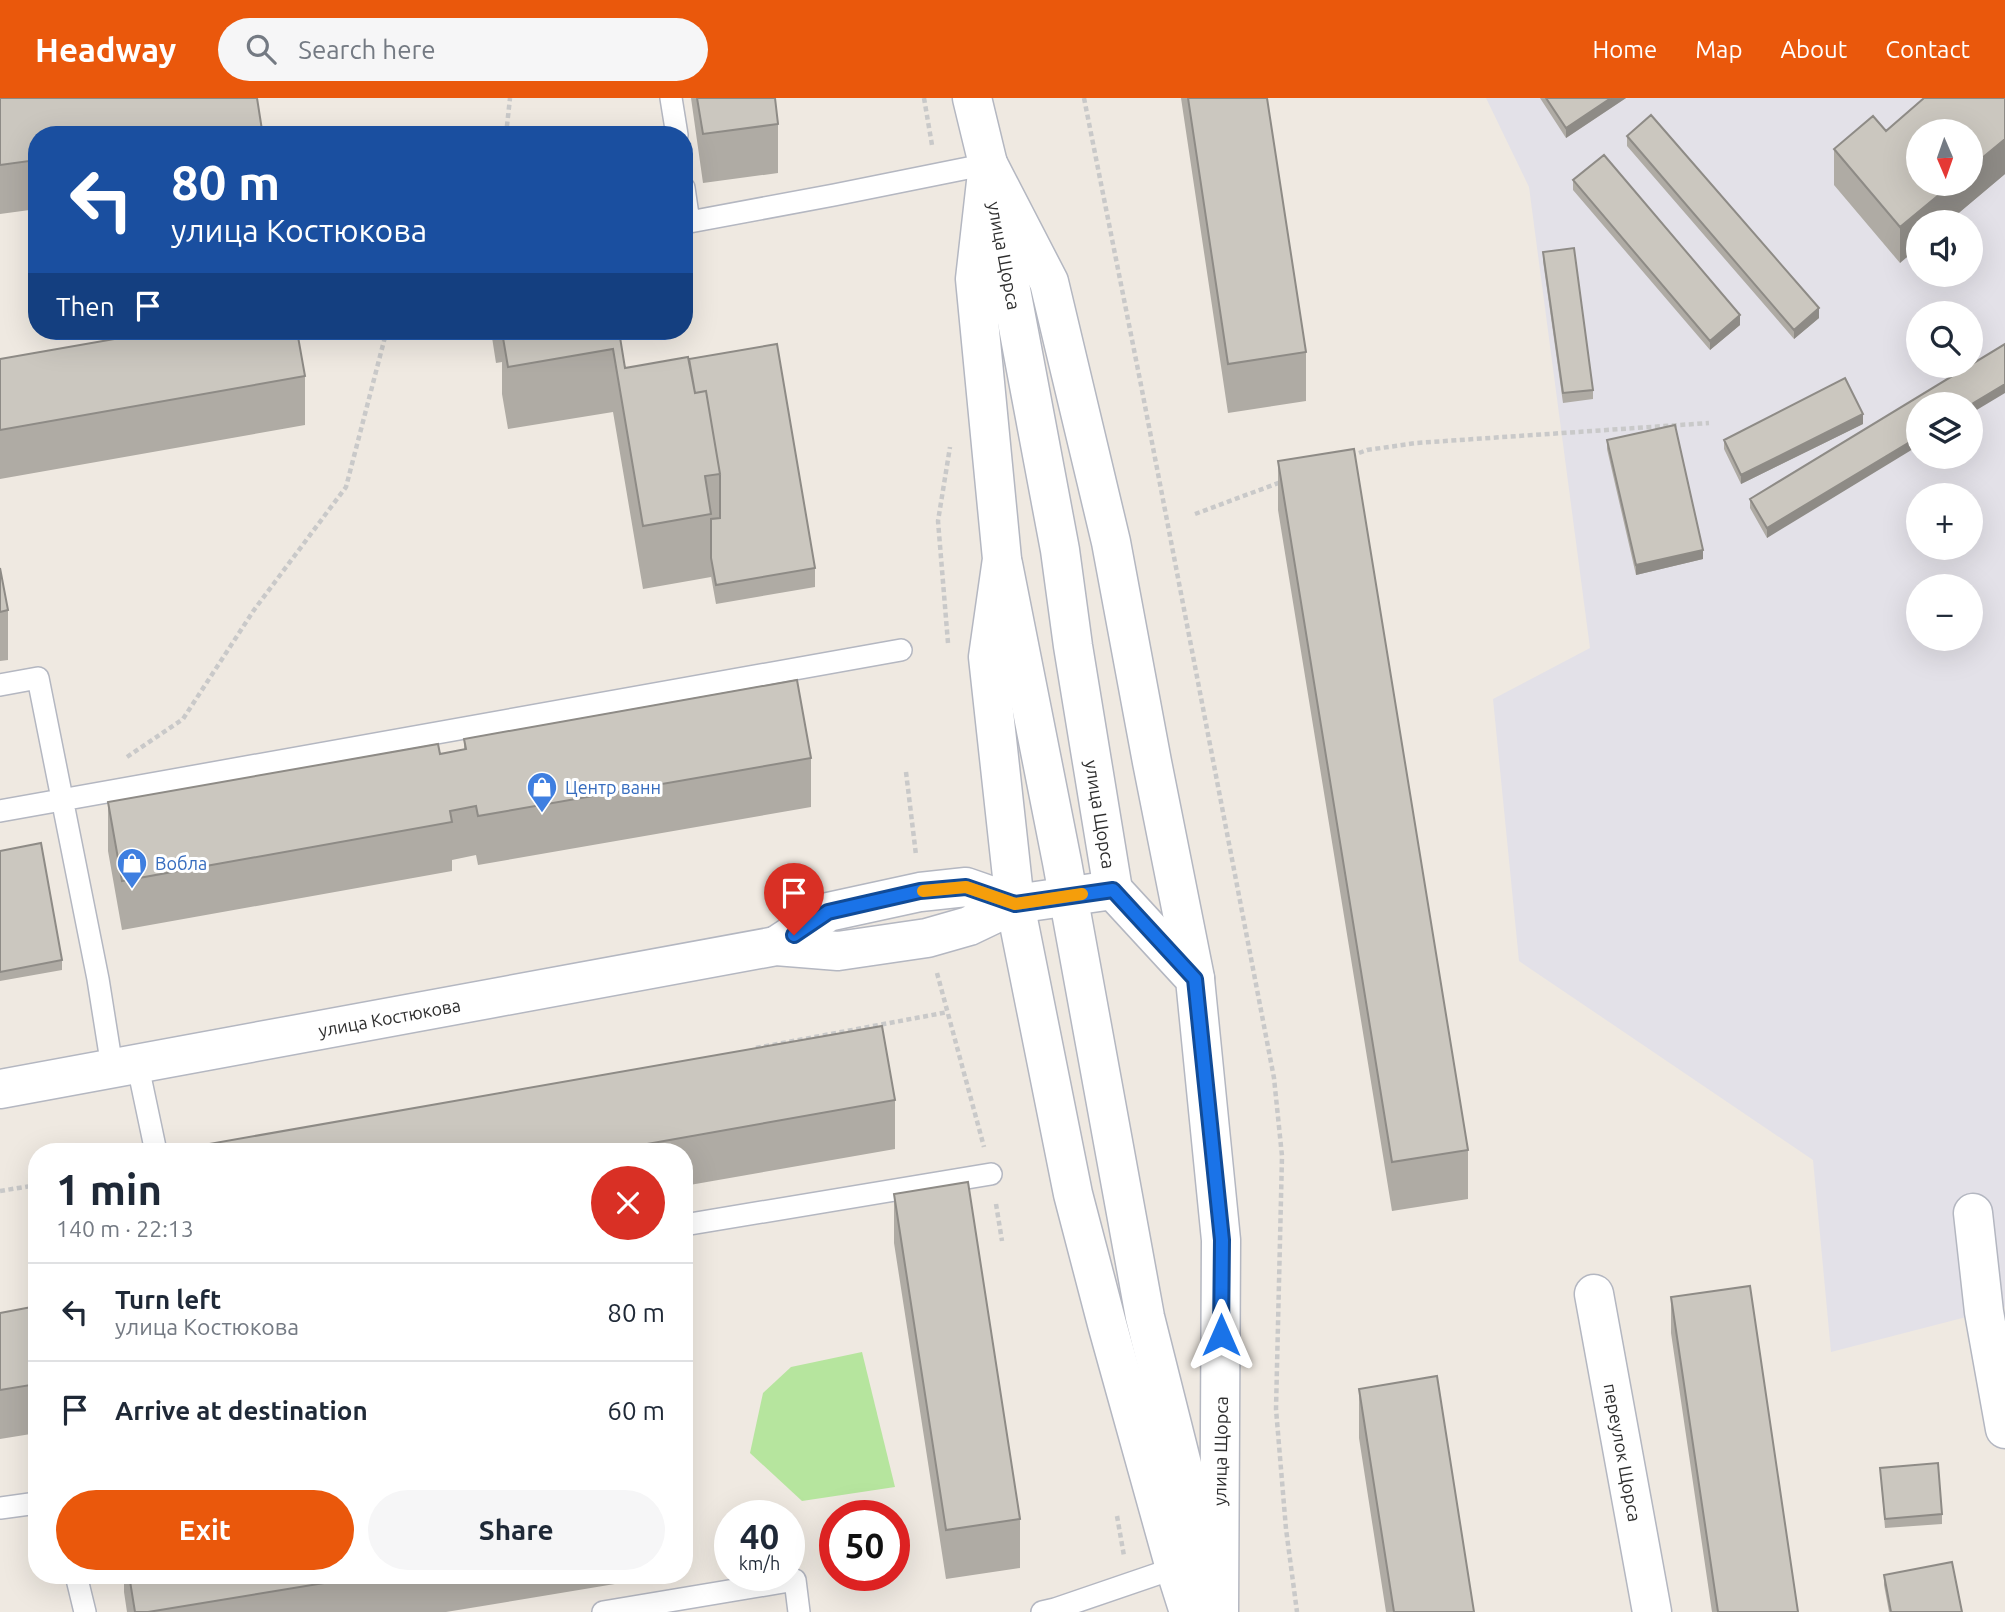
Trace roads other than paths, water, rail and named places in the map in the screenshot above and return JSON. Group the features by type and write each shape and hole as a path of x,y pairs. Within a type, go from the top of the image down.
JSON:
{"main road":[{"name":"улица Щорса","path":"972,98 988,164 1060,550 1113,890 1195,979 1222,1240 1208,1610"},
{"name":"улица Щорса","path":"988,164 975,279 1002,559 1068,896 1145,1317 1208,1610"},
{"path":"988,164 1049,282 1111,542 1195,979"},
{"path":"1002,559 988,657 1015,904 1073,1194 1110,1337 1175,1568 1208,1610"},
{"name":"улица Костюкова","path":"0,1089 776,947 838,951 927,938 970,926 1015,904 1113,890"},
{"path":"1973,1213 1984,1312 2005,1429"},
{"name":"переулок Щорса","path":"1594,1294 1652,1612"}],"lane":[{"path":"671,98 676,126"},
{"path":"693,222 988,164"},
{"path":"0,811 901,650"},
{"path":"0,685 38,678 98,979 153,1143"},
{"path":"693,1224 991,1174"},
{"path":"0,1508 28,1504"},
{"path":"1042,1612 1175,1568"},
{"path":"603,1612 794,1580 799,1612"},
{"path":"78,1584 85,1612"}],"place":[{"name":"Центр ванн","path":"542,814"},
{"name":"Вобла","path":"132,890"}]}
